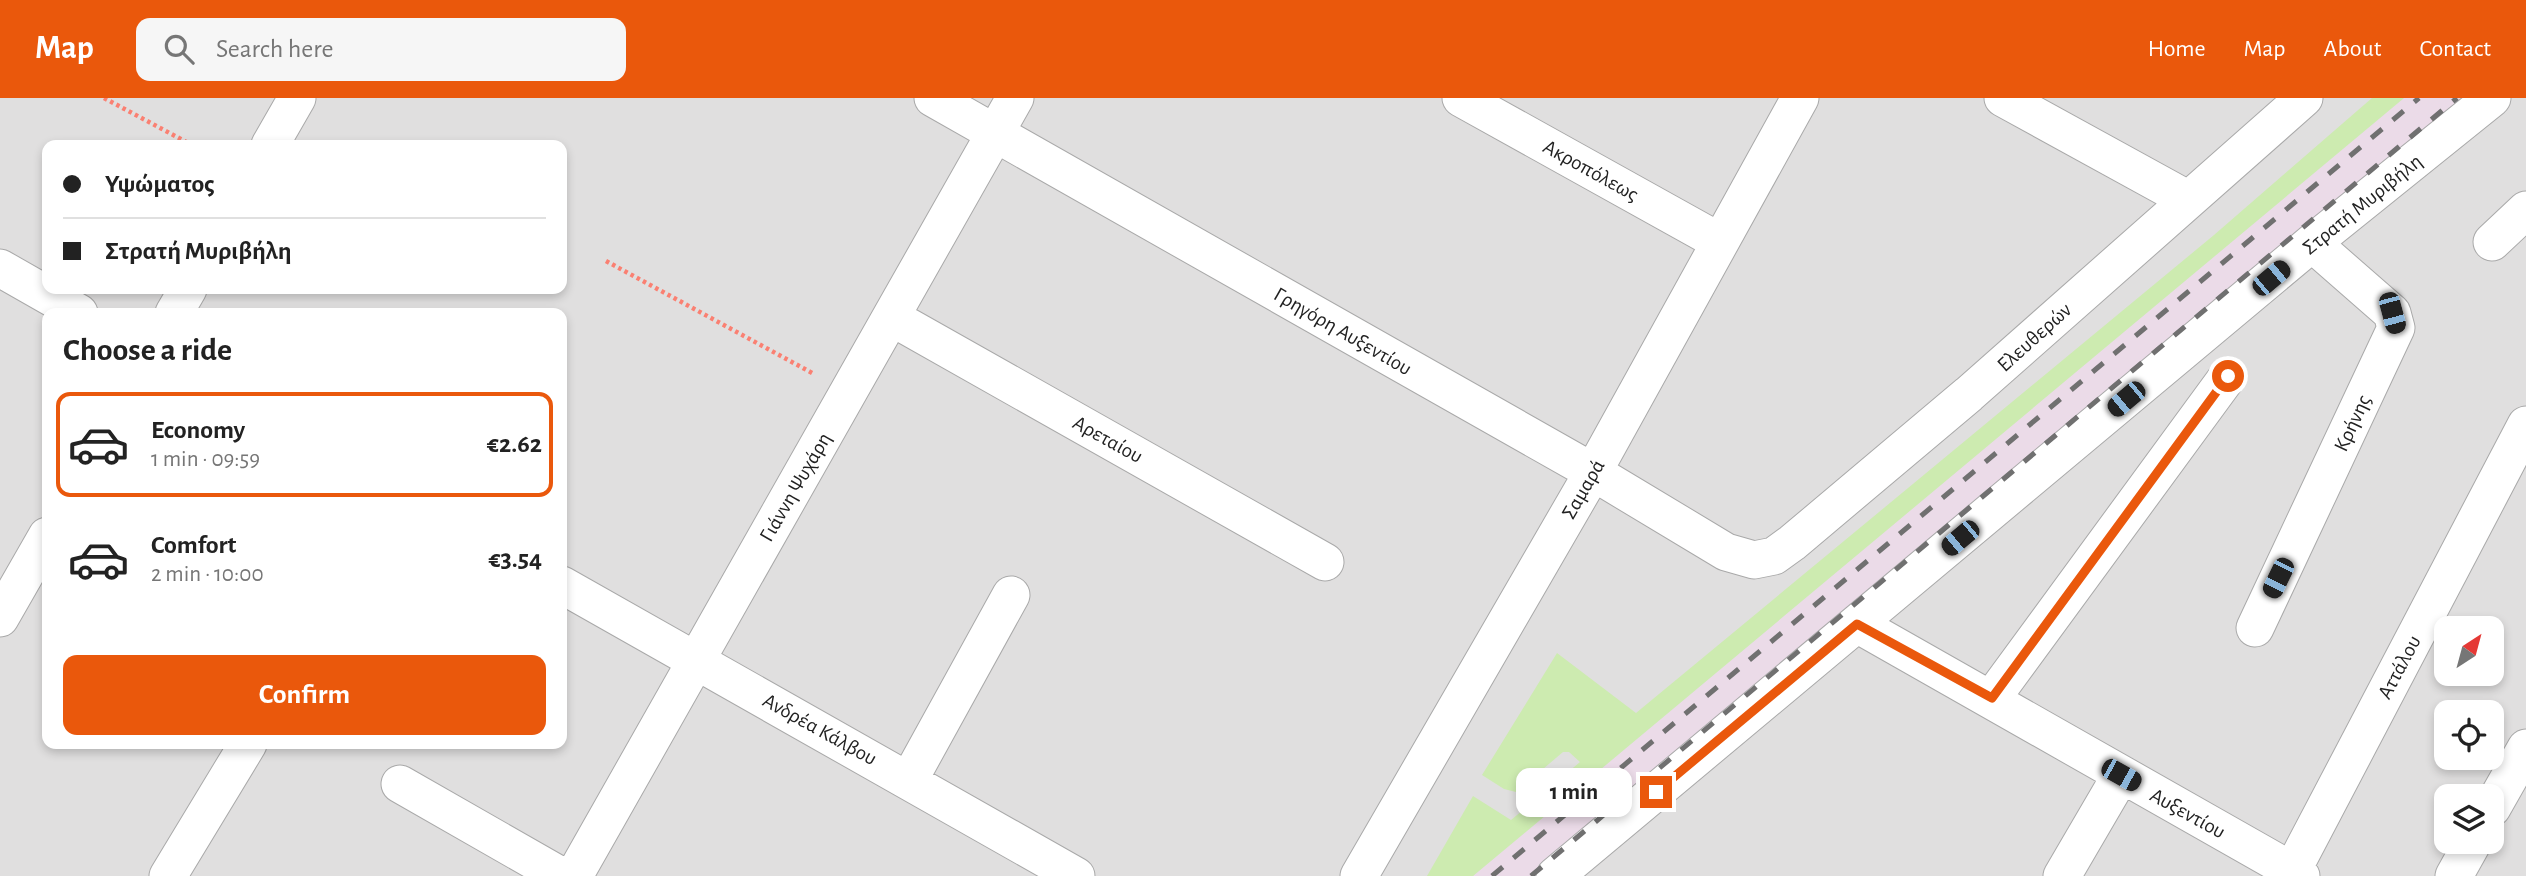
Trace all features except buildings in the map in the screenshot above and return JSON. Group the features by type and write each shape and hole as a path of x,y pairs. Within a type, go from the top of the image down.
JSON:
{"street":[{"path":"273,140 297,98"},
{"name":"Γρηγόρη Αυξεντίου","path":"933,98 1593,472 1726,552 1754,560"},
{"name":"Γιάννη Ψυχάρη","path":"574,876 1015,98"},
{"name":"Ακροπόλεως","path":"1461,98 1720,242"},
{"name":"Σαμαρά","path":"1359,876 1593,472 1800,98"},
{"path":"2003,98 2187,200"},
{"name":"Ελευθερών","path":"1754,560 1774,556 1792,543 1969,394 2304,98"},
{"name":"Στρατή Μυριβήλη","path":"1555,876 2312,243 2492,98"},
{"path":"2492,242 2526,210"},
{"name":"Κρήνης","path":"2255,628 2396,328 2392,313 2312,243"},
{"path":"0,268 42,292"},
{"path":"46,294 70,308"},
{"name":"Αρεταίου","path":"891,317 1325,562"},
{"path":"1992,698 2228,376"},
{"name":"Αττάλου","path":"2296,874 2526,425"},
{"path":"0,618 42,545"},
{"name":"Ανδρέα Κάλβου","path":"567,588 1076,876"},
{"path":"909,780 1011,595"},
{"name":"Αυξεντίου","path":"1857,624 1992,698 2296,874"},
{"path":"2504,786 2526,747"},
{"path":"168,876 245,749"},
{"path":"2062,876 2121,775"},
{"path":"400,784 561,876"},
{"path":"2454,876 2466,854"}],"path":[{"path":"104,98 183,140"},
{"path":"606,261 848,393"}],"shaded area":[{"path":"0,98 2526,98 2526,876 0,876"},
{"path":"2404,98 2508,98 1572,876 1473,876"}],"green space":[{"path":"2372,98 2404,98 1473,876 1427,876 1473,796 1511,820 1580,762 1569,752 1563,752 1516,792 1504,789 1482,775 1557,653 1636,713 2214,235"}],"railway":[{"path":"1492,876 2419,98"},
{"path":"1531,876 2457,98"}],"route":[{"path":"1656,792 1857,624 1992,698 2228,376"}]}
